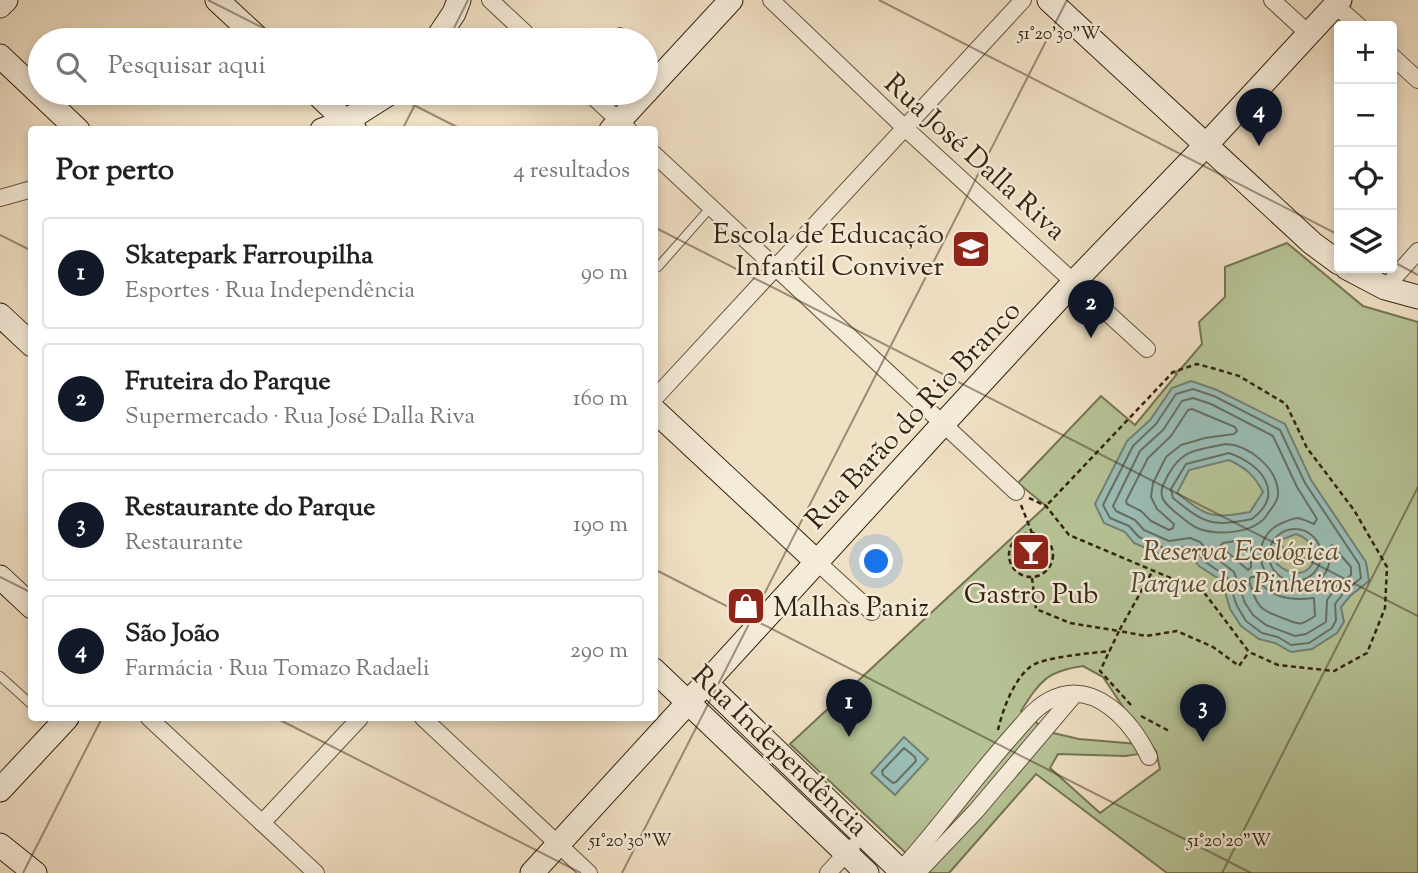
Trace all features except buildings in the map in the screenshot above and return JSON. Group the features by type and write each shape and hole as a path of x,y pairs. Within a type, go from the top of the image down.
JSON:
{"main road":[{"path":"0,6 6,0"},
{"path":"216,0 247,28"},
{"path":"444,28 459,0"},
{"path":"658,78 731,0"},
{"path":"1049,0 1311,243 1334,259"},
{"name":"Rua Barão do Rio Branco","path":"532,873 1075,281 1338,2"},
{"path":"0,56 28,83"},
{"path":"52,105 74,126"},
{"path":"329,105 350,125 375,105"},
{"path":"619,126 635,105"},
{"path":"1356,273 1385,288 1418,297"},
{"path":"0,314 28,341"},
{"path":"658,414 817,562"},
{"path":"0,578 28,603"},
{"name":"Rua Independência","path":"658,674 867,873"},
{"name":"Rua Independência","path":"706,683 904,872"},
{"path":"0,790 58,723"},
{"path":"0,845 35,873"}],"street":[{"path":"490,0 520,28"},
{"name":"Rua José Dalla Riva","path":"771,0 905,128 1147,349"},
{"path":"658,395 1023,0"},
{"path":"1272,0 1308,33"},
{"path":"1338,2 1355,21"},
{"path":"1397,61 1418,80"},
{"path":"600,105 619,126"},
{"path":"658,158 1016,492"},
{"path":"0,198 28,190"},
{"path":"1385,288 1418,251"},
{"path":"817,562 872,612"},
{"path":"904,872 976,811 1075,694"},
{"path":"904,872 992,760 1035,710 1051,699 1075,694 1105,703 1120,713 1140,737 1149,757"},
{"path":"152,721 316,873"},
{"path":"262,823 357,721"},
{"path":"427,721 589,873"},
{"path":"828,873 864,835"}],"lane":[{"path":"658,267 711,207"},
{"path":"0,676 28,701"}],"path":[{"path":"1016,492 1046,506 1069,535 1200,587 1249,652 1278,665 1334,671 1367,653 1385,608 1387,567 1354,510 1307,448 1286,404 1239,376 1197,364 1173,372 1046,506"},
{"path":"1016,492 1032,533"},
{"path":"1038,533 1051,542 1054,558 1047,572 1032,578 1017,574 1008,560 1010,544 1022,534 1038,533"},
{"path":"1153,570 1100,671 1142,717 1171,732"},
{"path":"1032,578 1036,609 1070,624 1146,636 1177,631 1213,647 1239,666 1249,652"},
{"path":"992,760 1002,713 1019,680 1031,665 1062,657 1110,651"}],"green space":[{"name":"Reserva Ecológica Parque dos Pinheiros","path":"1287,243 1363,306 1418,322 1418,873 1167,873 1036,774 949,873 927,873 790,744 1046,506 1018,483 1101,396 1135,425 1177,374 1173,372 1179,371 1202,344 1199,322 1225,297 1225,267","holes":["1083,666 1103,677 1139,731 1156,751 1160,769 1100,813 1050,768 1058,754 1125,756 1139,754 1138,744 1079,739 1049,732 1021,711 1039,685 1061,671"]}],"water":[{"path":"1191,381 1217,390 1285,424 1311,480 1366,562 1369,581 1341,607 1344,622 1337,633 1312,649 1291,652 1275,643 1259,639 1241,626 1230,609 1222,581 1199,566 1190,554 1181,554 1174,560 1134,543 1125,532 1104,523 1095,504 1127,441 1150,420 1172,388","holes":["1229,460 1249,473 1263,492 1250,512 1210,514 1177,493 1189,470","1296,534 1307,540 1313,548 1314,557 1307,570 1299,573 1288,571 1277,564 1276,549 1283,539"]},
{"path":"904,737 928,759 895,795 871,773"}],"place":[{"name":"São João","path":"1259,146"},
{"name":"Escola de Educação Infantil Conviver","path":"971,249"},
{"name":"Fruteira do Parque","path":"1091,338"},
{"name":"Gastro Pub","path":"1031,552"},
{"name":"Malhas Paniz","path":"746,606"},
{"name":"Skatepark Farroupilha","path":"849,737"},
{"name":"Restaurante do Parque","path":"1203,742"}]}
